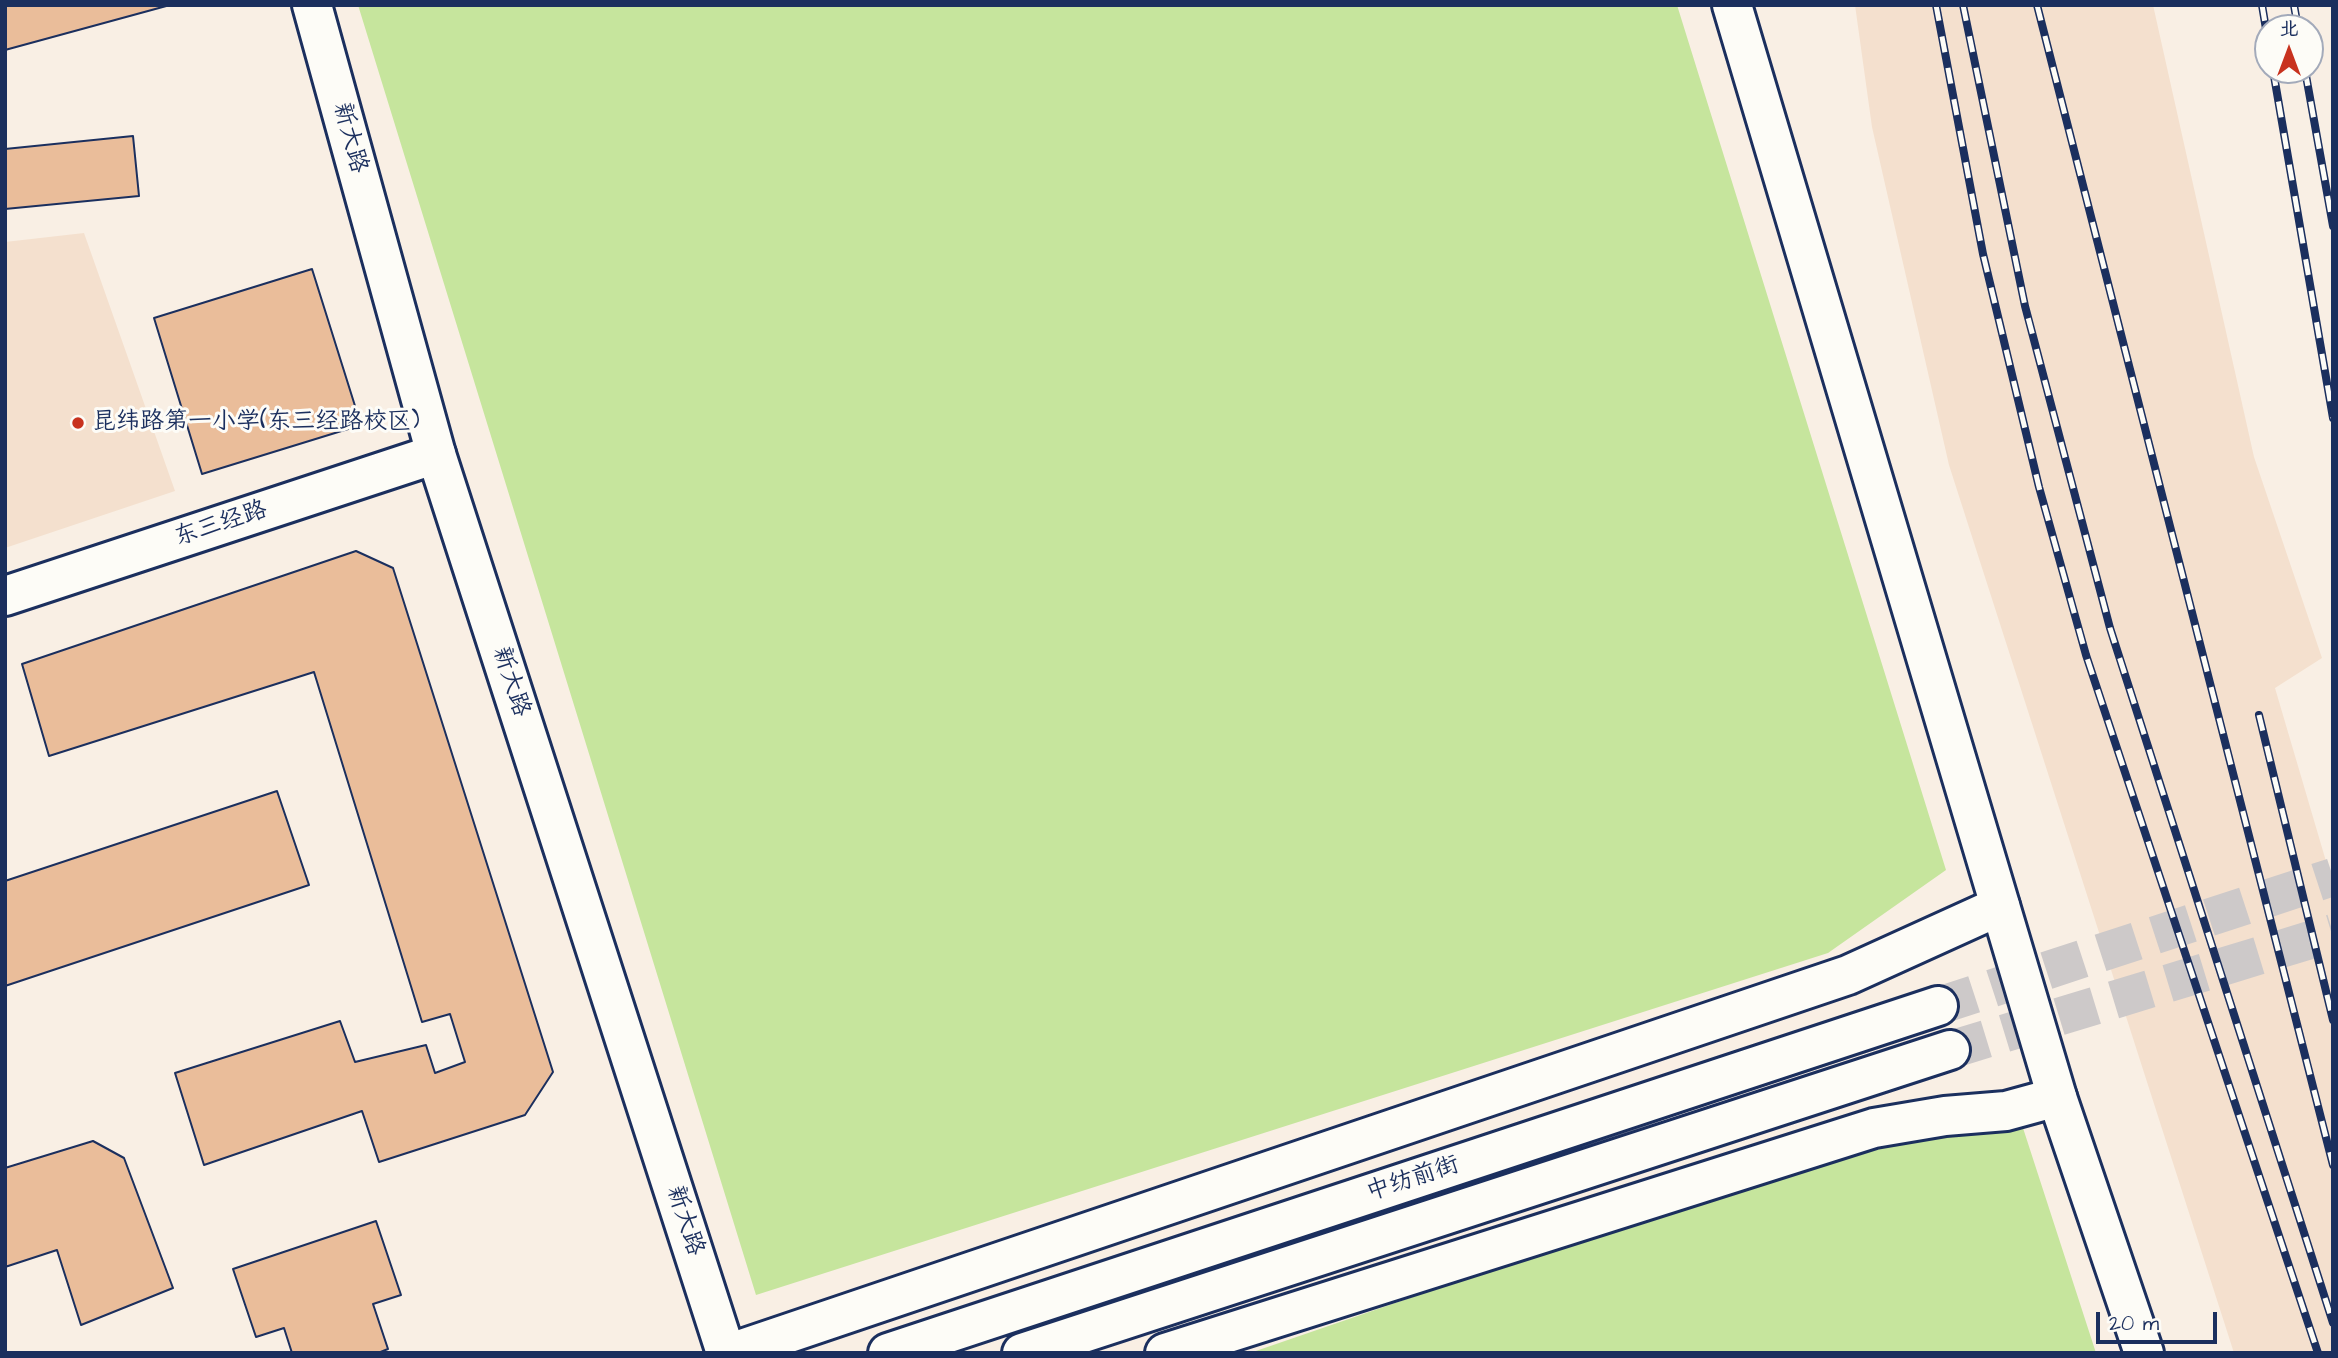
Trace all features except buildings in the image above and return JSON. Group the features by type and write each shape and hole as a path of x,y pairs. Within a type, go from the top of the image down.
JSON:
{"street":[{"name":"新大路","path":"312,5 436,454 728,1353"},
{"path":"1732,5 2057,1097 2144,1353"},
{"name":"东三经路","path":"5,596 436,454"},
{"path":"728,1353 1848,975 2000,906"},
{"name":"中纺前街","path":"888,1353 1938,1006"},
{"path":"1022,1353 1950,1050"},
{"path":"1165,1353 1874,1128 1945,1116 2006,1111 2057,1097"}],"shaded area":[{"path":"1855,5 2153,5 2254,457 2322,658 2275,688 2333,885 2333,1353 2234,1353 1949,465 1872,127"},
{"name":"昆纬路第一小学(东三经路校区)","path":"84,233 175,491 5,548 5,242"}],"green space":[{"path":"358,5 1677,5 1946,870 1828,953 756,1295"},
{"path":"2011,1091 2096,1353 1250,1353"}],"tunnel":[{"path":"1938,1006 2333,877"},
{"path":"1950,1050 2333,933"}],"railway":[{"path":"1936,5 1983,254 2039,487 2086,655 2318,1353"},
{"path":"1963,5 2025,306 2110,628 2333,1323"},
{"path":"2037,5 2333,1165"},
{"path":"2262,5 2264,14"},
{"path":"2294,5 2296,14"},
{"path":"2275,84 2333,418"},
{"path":"2308,84 2333,226"},
{"path":"2259,715 2333,1020"}],"place":[{"name":"昆纬路第一小学(东三经路校区)","path":"78,423"}]}
